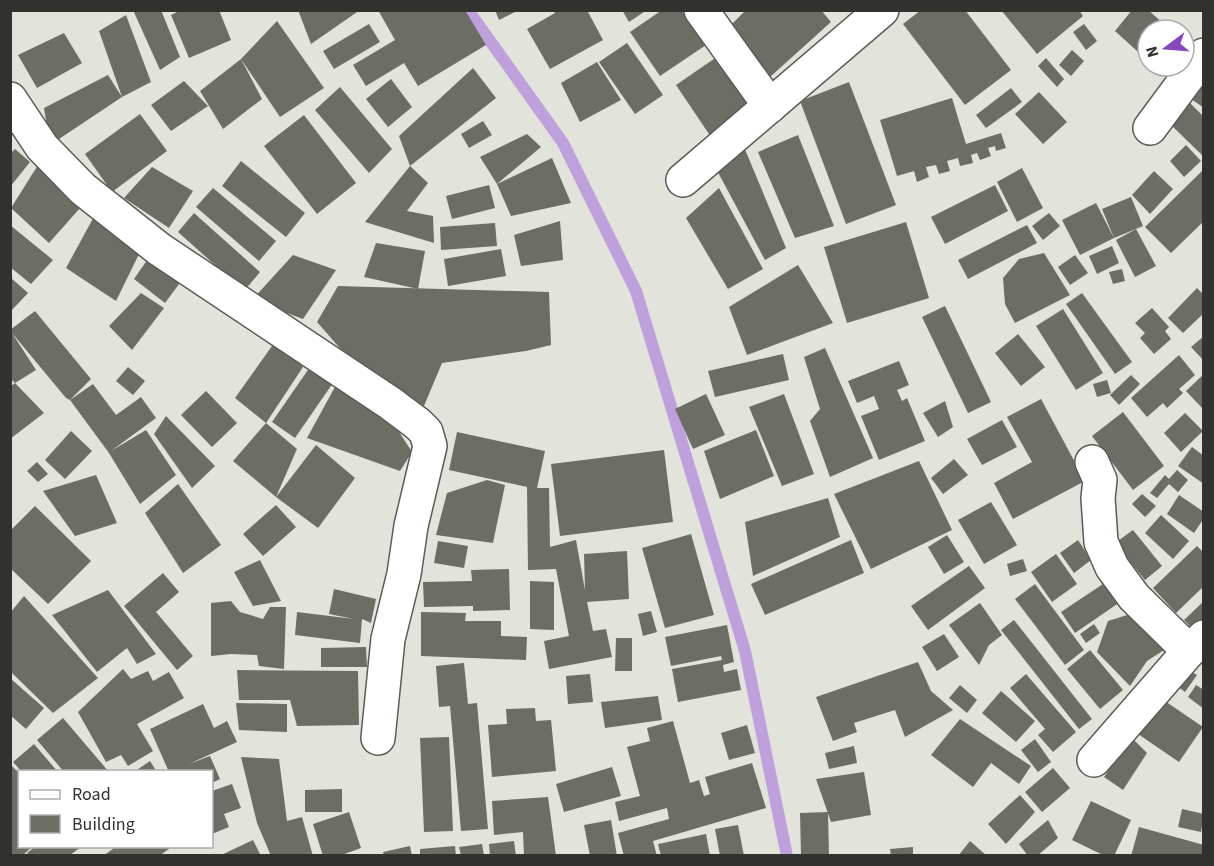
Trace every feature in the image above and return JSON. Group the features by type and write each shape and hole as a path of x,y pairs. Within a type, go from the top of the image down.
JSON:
{"street":[{"path":"701,10 770,106"},
{"path":"682,180 882,10"},
{"path":"1150,128 1203,55"},
{"path":"10,99 42,147 83,189 159,249 390,403 426,432 430,446 411,526 404,574 387,639 378,738"},
{"path":"1092,462 1100,480 1098,498 1101,542 1112,567 1134,597 1196,644 1094,760"}],"building":[{"path":"133,10 161,10 180,57 160,70"},
{"path":"181,10 219,10 231,40 189,58 171,15"},
{"path":"298,10 360,10 311,44"},
{"path":"378,10 465,10 486,45 418,86 404,63 366,86 353,65 395,40"},
{"path":"495,10 519,10 499,20"},
{"path":"553,10 587,10 603,40 550,69 527,29 555,13"},
{"path":"622,10 647,10 629,22"},
{"path":"662,10 687,10 709,43 660,76 630,32"},
{"path":"746,10 821,10 831,22 770,77 727,29"},
{"path":"921,10 965,10 1011,70 965,105 903,24"},
{"path":"1001,10 1079,10 1083,16 1037,54"},
{"path":"1132,10 1148,10 1157,18 1136,18 1136,50 1115,31"},
{"path":"126,15 151,82 122,97 99,31"},
{"path":"277,21 324,88 280,117 241,59"},
{"path":"369,24 380,42 334,69 323,51"},
{"path":"1084,24 1097,41 1086,50 1073,32"},
{"path":"64,33 82,63 37,88 18,55"},
{"path":"627,43 663,95 635,114 599,62"},
{"path":"1072,50 1084,61 1071,76 1059,65"},
{"path":"724,52 759,104 711,137 676,85"},
{"path":"1046,58 1064,79 1057,87 1038,66"},
{"path":"241,59 262,99 223,129 200,91"},
{"path":"597,62 621,100 580,122 561,83"},
{"path":"473,68 496,98 410,166 399,136"},
{"path":"1204,71 1204,108 1187,96"},
{"path":"108,75 122,97 50,145 44,108"},
{"path":"391,79 412,107 388,127 366,99"},
{"path":"184,81 208,106 171,131 151,105"},
{"path":"849,82 896,205 846,224 800,101"},
{"path":"340,87 392,149 369,173 315,110"},
{"path":"1011,88 1022,102 986,128 976,115"},
{"path":"1039,92 1067,122 1043,144 1015,114"},
{"path":"952,98 966,144 1001,133 1006,148 996,151 995,146 988,148 991,156 980,160 977,153 971,155 973,163 960,166 958,158 947,161 950,171 939,174 936,165 926,167 929,177 917,182 914,171 897,176 880,120"},
{"path":"1189,102 1204,117 1204,157 1169,123"},
{"path":"140,114 167,151 112,192 85,154"},
{"path":"304,115 356,183 317,214 264,146"},
{"path":"483,121 492,135 469,148 461,134"},
{"path":"527,134 541,147 497,184 480,157"},
{"path":"798,135 834,226 795,238 758,152"},
{"path":"1186,145 1201,161 1184,177 1170,161"},
{"path":"744,147 786,248 765,260 713,163"},
{"path":"15,149 30,162 10,187 10,154"},
{"path":"552,158 571,203 511,216 497,184"},
{"path":"241,161 305,213 286,237 222,186"},
{"path":"38,165 80,208 49,243 11,208"},
{"path":"410,166 428,183 407,211 433,216 434,243 365,222"},
{"path":"152,167 193,191 169,228 124,198"},
{"path":"1022,168 1043,208 1017,222 997,182"},
{"path":"1204,169 1204,221 1171,253 1145,227"},
{"path":"1154,171 1173,189 1150,214 1132,195"},
{"path":"489,185 495,208 452,219 446,196"},
{"path":"995,185 1008,211 945,244 931,217"},
{"path":"213,188 276,241 259,261 196,207"},
{"path":"719,188 763,269 728,289 686,218"},
{"path":"1131,197 1143,226 1114,238 1102,209"},
{"path":"1096,203 1114,238 1080,255 1062,220"},
{"path":"96,213 141,250 116,301 66,268"},
{"path":"194,213 260,272 244,291 178,232"},
{"path":"1049,213 1060,226 1043,240 1032,226"},
{"path":"560,221 563,260 521,266 514,235"},
{"path":"906,222 929,298 847,323 824,247"},
{"path":"495,223 497,246 441,250 440,227"},
{"path":"10,225 53,260 31,284 10,267"},
{"path":"1027,225 1037,243 968,279 958,260"},
{"path":"1136,229 1156,266 1135,277 1116,240"},
{"path":"376,243 425,251 418,289 364,277"},
{"path":"1112,246 1119,263 1097,274 1089,256"},
{"path":"501,249 506,276 448,286 444,259"},
{"path":"1044,253 1070,295 1015,323 1005,304 1003,278 1019,259"},
{"path":"293,255 336,270 303,319 252,300"},
{"path":"1075,255 1088,273 1070,285 1058,267"},
{"path":"150,256 182,280 165,303 134,279"},
{"path":"798,265 833,323 747,355 729,307"},
{"path":"1122,269 1125,281 1113,284 1109,272"},
{"path":"10,277 28,293 10,312"},
{"path":"338,286 549,292 551,345 526,351 442,363 424,406 372,385 317,322"},
{"path":"1197,288 1204,295 1204,313 1183,333 1168,318"},
{"path":"141,293 164,308 132,350 109,326"},
{"path":"1082,293 1132,362 1115,374 1066,304"},
{"path":"945,306 991,402 968,413 922,317"},
{"path":"1152,308 1169,327 1165,331 1171,339 1154,354 1140,338 1145,333 1135,323"},
{"path":"1063,309 1103,373 1076,390 1036,326"},
{"path":"35,311 91,379 70,400 66,398 12,333 36,370 15,383 10,378 10,330"},
{"path":"1018,334 1045,367 1021,386 995,353"},
{"path":"1204,336 1204,361 1191,347"},
{"path":"277,339 303,367 266,423 235,398"},
{"path":"825,348 873,458 830,477 810,421 820,409 804,357"},
{"path":"783,354 789,380 715,397 708,371"},
{"path":"1179,355 1195,375 1179,389 1183,393 1167,408 1163,403 1147,417 1131,398"},
{"path":"899,361 909,385 897,390 902,401 907,398 925,441 879,460 861,416 879,409 874,396 857,403 848,381"},
{"path":"312,364 335,380 295,438 272,422"},
{"path":"128,367 145,381 133,395 116,381"},
{"path":"1204,374 1204,406 1202,408 1186,391"},
{"path":"1131,375 1140,384 1119,405 1110,395"},
{"path":"341,376 381,404 412,452 400,471 307,438"},
{"path":"1107,380 1111,393 1097,397 1093,384"},
{"path":"15,383 44,413 10,439 10,387"},
{"path":"93,384 116,415 141,397 156,418 111,451 146,430 176,475 140,504 109,453 70,400"},
{"path":"206,391 237,423 212,447 181,415"},
{"path":"706,394 725,435 693,449 675,409"},
{"path":"784,394 814,474 782,486 749,407"},
{"path":"1041,399 1085,481 1013,519 994,483 1032,462 1007,417"},
{"path":"945,401 953,427 938,437 923,413"},
{"path":"1123,412 1164,466 1133,490 1092,436"},
{"path":"1185,413 1203,431 1181,452 1164,433"},
{"path":"166,416 215,466 192,488 154,434"},
{"path":"1002,420 1017,447 982,465 967,439"},
{"path":"266,423 297,449 276,497 233,461"},
{"path":"756,430 774,476 720,499 704,451"},
{"path":"71,431 92,451 65,479 45,460"},
{"path":"457,432 545,451 537,488 549,488 550,547 576,540 585,590 584,554 627,551 629,599 587,602 593,631 606,629 612,657 549,669 544,641 569,636 556,569 528,570 527,487 449,470"},
{"path":"316,445 355,478 318,528 276,497"},
{"path":"1192,447 1204,456 1204,484 1178,466"},
{"path":"664,450 673,522 560,536 551,464"},
{"path":"954,459 968,475 943,494 931,478"},
{"path":"919,461 952,530 871,569 834,494"},
{"path":"37,462 48,474 38,482 27,471"},
{"path":"1177,470 1188,480 1178,492 1169,484 1157,498 1150,493 1165,475 1169,479"},
{"path":"96,475 117,523 75,536 43,491"},
{"path":"487,480 505,485 493,543 436,535 447,493"},
{"path":"178,484 221,545 183,573 145,513"},
{"path":"1142,494 1156,506 1145,517 1132,504"},
{"path":"1179,495 1204,512 1204,518 1194,533 1167,514"},
{"path":"828,498 840,537 753,576 745,522"},
{"path":"991,502 1017,545 984,564 958,520"},
{"path":"276,505 296,527 263,556 243,534"},
{"path":"35,506 91,561 48,604 10,568 10,531"},
{"path":"1161,515 1189,541 1173,559 1145,533"},
{"path":"1133,530 1162,566 1145,580 1115,543"},
{"path":"691,534 714,615 665,628 642,548"},
{"path":"947,535 964,562 944,574 928,547"},
{"path":"851,540 864,573 765,615 751,584"},
{"path":"1078,540 1091,560 1074,573 1060,553"},
{"path":"438,541 468,546 464,568 434,563"},
{"path":"1197,546 1204,553 1204,586 1176,613 1153,588"},
{"path":"1056,554 1077,584 1052,602 1031,572"},
{"path":"1023,559 1027,571 1010,576 1007,564"},
{"path":"260,560 281,601 253,606 234,572"},
{"path":"969,566 985,588 928,630 911,606"},
{"path":"509,569 510,610 473,611 473,606 424,607 423,582 472,581 471,570"},
{"path":"163,573 179,592 156,612 193,656 177,670 124,606"},
{"path":"1109,580 1123,600 1075,633 1061,612"},
{"path":"530,581 554,582 554,630 530,629"},
{"path":"1035,584 1084,650 1065,665 1015,599"},
{"path":"334,589 376,599 371,623 362,619 360,643 295,635 297,612 354,619 329,614"},
{"path":"108,590 156,654 137,664 127,648 97,672 52,615"},
{"path":"24,596 98,678 53,713 10,671 10,613"},
{"path":"231,601 240,612 263,619 270,607 286,607 284,669 259,666 257,655 211,656 211,603"},
{"path":"1204,601 1204,619 1193,629 1184,620"},
{"path":"980,603 1002,635 989,645 979,665 949,625"},
{"path":"651,611 657,632 643,636 638,614"},
{"path":"1140,611 1172,645 1147,661 1130,686 1097,652 1108,621"},
{"path":"421,612 466,613 465,621 501,621 501,636 527,637 526,660 421,656"},
{"path":"1014,620 1092,719 1079,729 1001,630"},
{"path":"1094,624 1100,633 1086,643 1080,634"},
{"path":"727,625 734,662 723,665 724,672 737,669 741,690 678,702 672,669 722,660 721,656 671,666 665,637"},
{"path":"944,634 959,657 937,671 922,647"},
{"path":"616,638 632,638 632,671 615,671"},
{"path":"366,647 367,667 321,667 321,648"},
{"path":"1090,650 1123,690 1100,709 1067,669"},
{"path":"918,662 931,691 953,710 905,737 895,710 854,723 857,732 833,741 816,697"},
{"path":"464,663 468,704 477,703 488,829 461,831 450,706 439,707 436,666"},
{"path":"123,669 131,679 148,671 153,681 169,672 184,698 137,724 153,751 128,766 121,755 106,762 78,712"},
{"path":"1187,669 1197,675 1185,692 1176,685"},
{"path":"237,670 358,671 359,725 297,726 290,700 239,700"},
{"path":"590,674 593,702 568,704 566,676"},
{"path":"1026,674 1076,732 1053,752 1038,735 1045,729 1010,688"},
{"path":"10,678 44,708 26,729 10,715"},
{"path":"960,685 977,700 967,713 949,698"},
{"path":"1196,685 1204,690 1204,709 1188,697"},
{"path":"1001,691 1035,721 1016,742 982,713"},
{"path":"658,696 662,720 605,728 601,702"},
{"path":"1162,699 1203,727 1179,762 1138,734"},
{"path":"236,703 287,704 287,732 239,730"},
{"path":"203,704 214,728 227,721 237,742 189,764 210,756 220,779 213,782 213,770 168,770 150,729"},
{"path":"535,708 536,721 551,720 556,771 492,777 488,725 507,724 506,709"},
{"path":"63,718 107,770 62,770 37,740"},
{"path":"960,719 1031,766 1019,784 991,763 973,787 931,755"},
{"path":"673,721 690,783 699,780 704,796 710,794 705,777 752,763 766,808 653,841 657,856 624,856 618,833 669,819 667,808 619,821 615,802 640,796 627,747 650,741 647,728"},
{"path":"747,725 755,753 729,760 721,733"},
{"path":"449,737 453,831 424,832 420,738"},
{"path":"1131,737 1147,753 1123,790 1104,777"},
{"path":"1035,739 1051,762 1038,772 1021,750"},
{"path":"34,744 56,770 20,770 13,762"},
{"path":"854,746 857,763 829,769 825,753"},
{"path":"241,757 279,759 287,821 302,817 313,856 271,856 257,823"},
{"path":"150,761 156,770 137,770"},
{"path":"10,764 18,772 18,848 31,848 22,856 10,856"},
{"path":"612,767 621,796 564,812 556,784"},
{"path":"1053,768 1070,788 1042,812 1025,792"},
{"path":"864,772 871,815 831,822 816,779"},
{"path":"232,784 241,808 224,814 229,827 213,834 213,791"},
{"path":"342,789 342,812 305,812 305,790"},
{"path":"1020,795 1035,812 1006,844 988,824"},
{"path":"548,797 556,856 524,856 523,832 494,835 492,801"},
{"path":"1091,801 1131,820 1114,856 1105,856 1072,840"},
{"path":"1182,809 1204,814 1201,832 1178,827"},
{"path":"349,812 361,848 339,856 323,856 313,824"},
{"path":"828,812 829,856 801,856 800,813"},
{"path":"611,820 617,856 590,856 584,825"},
{"path":"1048,820 1058,838 1037,856 1028,856 1019,844"},
{"path":"738,825 744,856 720,856 715,829"},
{"path":"1139,827 1204,845 1204,856 1131,856"},
{"path":"706,834 710,856 661,856 658,844"},
{"path":"253,840 261,856 219,856"},
{"path":"514,841 516,856 490,856 489,844"},
{"path":"970,841 987,856 958,856"},
{"path":"482,844 484,856 461,856 459,847"},
{"path":"410,846 412,856 384,856 383,852"},
{"path":"455,846 456,856 420,856 420,849"},
{"path":"913,847 913,856 891,856 890,849"},
{"path":"33,848 79,848 69,856 29,856 27,853"},
{"path":"114,848 170,848 159,856 103,856"}],"waterway":[{"path":"468,10 563,143 636,291 745,651 787,856"}]}
